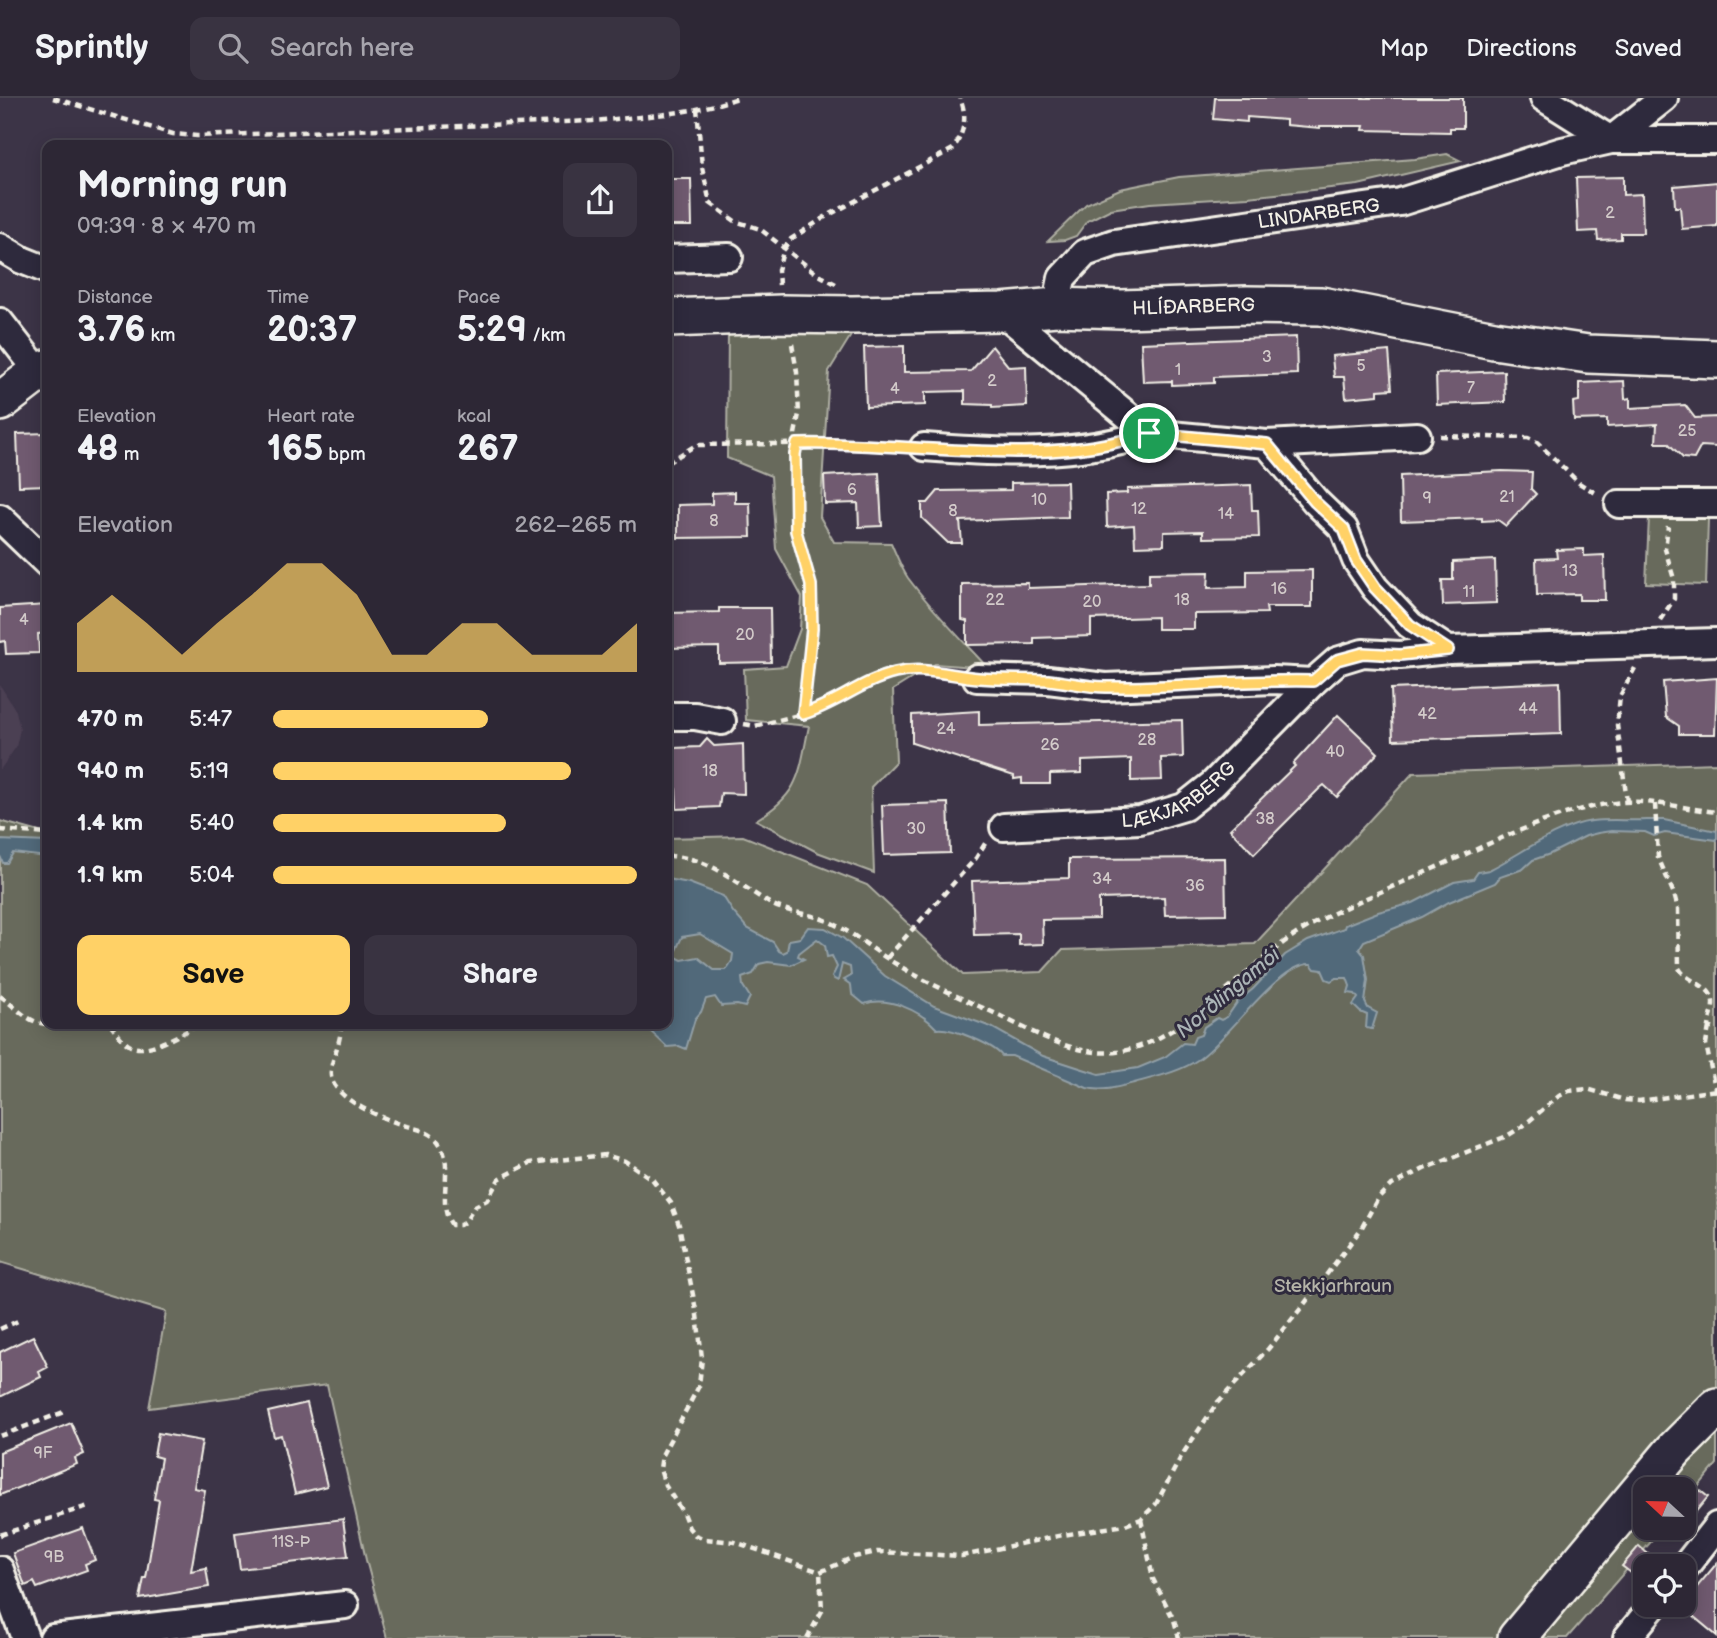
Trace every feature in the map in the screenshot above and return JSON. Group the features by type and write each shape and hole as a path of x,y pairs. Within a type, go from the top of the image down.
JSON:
{"street":[{"path":"1544,98 1611,140"},
{"name":"LINDARBERG","path":"1611,140 1664,98"},
{"name":"LINDARBERG","path":"1056,307 1062,278 1069,270 1085,253 1114,243 1399,202 1562,151 1611,140 1717,140"},
{"path":"0,247 42,268"},
{"path":"672,259 729,257"},
{"name":"HLÍÐARBERG","path":"672,318 784,324 852,315 1002,312 1056,307 1121,309 1247,305 1321,306 1494,340 1588,354 1717,359"},
{"path":"1002,312 1149,433"},
{"path":"0,322 42,369"},
{"path":"0,402 42,371"},
{"path":"924,447 986,453 1078,448 1126,441 1149,433 1267,444 1417,436"},
{"path":"1267,444 1315,502 1344,529 1356,560 1375,588 1410,625 1448,650"},
{"path":"1619,504 1717,504"},
{"path":"0,518 42,556"},
{"name":"LÆKJARBERG","path":"1004,827 1140,820 1184,807 1213,784 1313,681 1337,660 1363,653 1400,655 1653,636 1717,642"},
{"path":"977,678 1048,680 1105,687 1273,680 1313,681"},
{"path":"672,716 695,716 722,721"},
{"path":"1517,1638 1674,1450 1717,1407"},
{"path":"1695,1554 1717,1526"},
{"path":"0,1570 25,1638"},
{"path":"53,1638 345,1605"},
{"path":"1627,1638 1644,1617"}],"path":[{"path":"52,98 173,134 197,136 592,121 697,108 737,98"},
{"path":"803,714 812,629 811,585 796,531 795,434 799,414 797,372 792,344 784,324 778,270 784,248 791,239 825,217 953,149 961,137 965,122 960,98"},
{"path":"697,108 702,167 710,203 735,221 760,229 817,274 838,285"},
{"path":"1417,436 1528,438 1536,442 1579,483 1619,504"},
{"path":"672,460 696,445 860,443 924,447"},
{"path":"1627,802 1617,725 1620,696 1674,599 1674,579 1665,549"},
{"path":"722,721 755,726 803,714 896,673 920,670 977,678"},
{"path":"672,856 722,871 782,908 830,921 887,958 953,994 1068,1046 1099,1052 1122,1051 1140,1046 1178,1025 1289,939 1320,920 1354,903 1561,816 1587,808 1627,802 1717,812"},
{"path":"1655,804 1658,857 1678,909 1679,968 1684,975 1704,987 1712,996 1713,1006 1706,1044 1717,1098"},
{"path":"887,958 976,858 988,839 1004,827"},
{"path":"0,830 42,834"},
{"path":"0,996 31,1021 42,1024"},
{"path":"1709,1027 1717,1030"},
{"path":"114,1029 127,1043 140,1048 152,1046 190,1029"},
{"path":"341,1029 341,1040 331,1073 334,1085 357,1104 387,1119 429,1133 440,1143 445,1156 446,1210 452,1225 460,1225 466,1221 475,1206 487,1200 499,1179 530,1163 605,1155 630,1163 659,1186 675,1212 683,1241 701,1342 702,1367 699,1386 662,1455 660,1469 664,1486 683,1513 689,1528 700,1538 735,1542 820,1572 854,1557 877,1552 962,1556 1125,1525 1141,1519 1156,1504 1182,1455 1217,1404 1268,1349 1302,1307 1361,1229 1378,1198 1390,1186 1424,1169 1507,1136 1569,1091 1587,1089 1625,1100 1639,1101 1716,1090"},
{"path":"0,1329 20,1320"},
{"path":"0,1436 64,1412"},
{"path":"0,1535 88,1506"},
{"path":"1141,1519 1153,1579 1174,1620 1179,1638"},
{"path":"807,1638 822,1611 820,1572"}],"shaded area":[{"path":"0,685 16,711 20,729 16,747 0,770"}],"green space":[{"path":"1447,154 1461,161 1358,185 1248,197 1150,203 1111,209 1087,221 1076,236 1048,241 1086,204 1120,189 1179,177 1415,159"},
{"path":"728,329 855,329 829,371 820,517 834,542 891,543 903,570 917,590 988,668 935,664 893,690 896,761 871,787 874,873 817,852 756,820 782,801 790,791 800,769 809,726 746,720 744,669 786,666 800,629 802,597 776,549 771,476 727,458"},
{"path":"1649,517 1708,519 1706,585 1646,583"},
{"name":"Stekkjarhraun","path":"1717,763 1717,1391 1674,1429 1498,1638 387,1638 366,1560 327,1385 149,1408 166,1312 0,1262 0,821 42,833 42,1029 672,1029 672,838 743,836 867,885 963,975 1042,972 1062,950 1255,944 1413,773"},
{"path":"1717,1433 1717,1464 1696,1489 1696,1477 1676,1477"},
{"path":"1633,1525 1633,1540 1653,1540 1640,1554 1633,1554 1633,1562 1567,1638 1533,1638"}],"water":[{"path":"1606,820 1664,820 1717,831 1717,840 1665,833 1654,836 1645,832 1611,831 1586,836 1533,860 1523,869 1500,877 1495,883 1364,941 1359,949 1364,955 1368,980 1365,1002 1368,1008 1377,1013 1372,1029 1366,1028 1367,1015 1353,1005 1358,998 1355,994 1348,993 1350,986 1347,978 1331,981 1326,979 1322,970 1315,969 1311,964 1298,967 1284,975 1199,1059 1167,1074 1116,1087 1087,1088 1012,1056 1002,1056 990,1046 971,1037 937,1029 922,1016 903,1006 883,1002 864,1004 852,994 851,985 844,980 851,976 850,967 842,964 838,981 834,979 832,977 837,967 832,956 827,957 825,945 817,939 799,953 798,956 804,959 791,965 768,962 759,964 753,974 742,978 743,986 750,997 745,1007 721,1006 715,997 706,999 695,1019 686,1049 679,1046 667,1047 648,1029 672,1029 672,880 689,883 723,896 747,928 773,942 783,953 787,951 789,940 800,938 808,927 825,928 843,938 885,976 934,1006 991,1027 1043,1056 1099,1074 1138,1068 1165,1057 1183,1043 1192,1044 1195,1037 1201,1035 1204,1027 1217,1018 1221,1020 1227,1017 1238,1001 1285,955 1308,941 1378,912 1413,903 1454,882 1473,879 1478,872 1489,870 1566,829","holes":["700,934 733,954 726,970 714,970 698,957 682,960 676,957 676,950 682,937"]},
{"path":"0,840 42,842 42,856 13,853 7,863 3,863"}],"building":[{"path":"1215,98 1463,98 1463,128 1450,128 1450,132 1363,130 1364,126 1320,128 1286,125 1286,120 1247,117 1247,122 1213,119"},
{"path":"1623,177 1623,195 1642,194 1643,233 1621,233 1621,239 1598,240 1597,231 1578,232 1576,178"},
{"path":"672,179 691,179 692,226 672,226"},
{"path":"1717,182 1717,226 1682,229 1680,207 1675,207 1674,186"},
{"path":"1296,337 1297,374 1214,377 1214,383 1172,385 1172,381 1143,382 1141,343"},
{"path":"904,346 904,372 971,371 992,346 1009,367 1026,366 1027,406 992,408 992,405 965,404 965,391 925,392 925,405 866,407 864,347"},
{"path":"1389,351 1392,389 1378,390 1378,395 1346,398 1344,377 1334,377 1332,356"},
{"path":"1504,371 1505,402 1437,405 1436,374"},
{"path":"1624,381 1625,399 1630,398 1630,408 1685,405 1695,418 1717,417 1717,447 1701,446 1694,459 1683,458 1668,443 1656,443 1657,424 1607,427 1607,419 1574,420 1573,402 1579,401 1579,383"},
{"path":"42,433 42,485 19,486 17,434"},
{"path":"1532,472 1531,489 1536,494 1506,526 1498,520 1482,521 1482,518 1401,521 1400,476"},
{"path":"879,473 882,526 859,527 858,503 825,504 824,476"},
{"path":"1067,482 1068,517 960,521 962,543 948,543 922,518 922,503 928,503 938,491 1011,490 1011,483"},
{"path":"1251,485 1252,510 1258,510 1259,537 1203,538 1203,531 1164,532 1164,545 1135,546 1134,525 1107,527 1106,494 1127,493 1127,489"},
{"path":"735,492 735,503 750,503 751,537 678,538 678,505 712,504 712,493"},
{"path":"1584,549 1584,556 1604,555 1605,600 1579,600 1579,594 1537,595 1536,559 1557,558 1556,550"},
{"path":"1495,560 1496,603 1443,605 1442,580 1453,580 1453,562"},
{"path":"1312,570 1312,607 1266,607 1267,613 1194,614 1194,629 1157,629 1157,617 1091,619 1091,636 1034,638 1034,644 967,645 967,621 962,620 962,584 1028,583 1028,588 1149,584 1149,573 1209,572 1208,588 1247,587 1247,571"},
{"path":"42,605 42,634 38,634 39,653 6,654 5,641 0,642 0,608"},
{"path":"719,608 770,608 771,662 719,663 719,647 672,648 672,613 719,612"},
{"path":"1717,678 1715,734 1679,734 1679,726 1666,717 1663,682"},
{"path":"1560,682 1561,734 1393,740 1391,689"},
{"path":"979,711 979,725 1182,720 1183,757 1161,758 1162,780 1131,781 1131,759 1082,761 1082,773 1050,774 1050,784 1022,784 1022,778 1014,779 1014,776 912,743 912,715"},
{"path":"1338,715 1378,753 1337,797 1324,785 1319,789 1254,854 1230,829 1295,766 1293,764"},
{"path":"707,739 714,746 743,744 744,794 721,793 719,807 677,809 674,748 700,747"},
{"path":"948,803 950,853 884,855 882,805"},
{"path":"1225,858 1226,914 1165,915 1164,897 1099,899 1099,919 1042,920 1043,944 1019,945 1019,934 974,935 972,881 1069,878 1069,859"},
{"path":"33,1336 48,1367 39,1372 41,1377 0,1397 0,1352"},
{"path":"307,1403 327,1486 295,1494 281,1435 274,1437 268,1412"},
{"path":"71,1423 84,1454 75,1458 77,1464 0,1495 0,1452"},
{"path":"158,1433 202,1441 194,1488 205,1490 191,1571 206,1568 209,1587 140,1599 159,1500 154,1499 161,1458 154,1456"},
{"path":"1696,1487 1708,1497 1696,1512"},
{"path":"343,1519 348,1556 240,1569 235,1533"},
{"path":"83,1528 95,1560 85,1564 87,1570 37,1588 34,1582 25,1586 13,1553"},
{"path":"1639,1546 1648,1554 1633,1554 1633,1574 1622,1566"},
{"path":"1717,1563 1717,1636 1694,1617 1696,1588"}],"route":[{"path":"1149,433 1267,444 1315,502 1344,529 1356,560 1375,588 1410,625 1448,650 1400,655 1363,653 1337,660 1313,681 1273,680 1105,687 1048,680 977,678 920,670 882,677 833,703 803,714 812,629 811,585 796,531 797,444 860,443 986,453 1078,448 1126,441 1149,433"}],"water label":[{"name":"Norðlingamói","path":"1228,993"}]}
